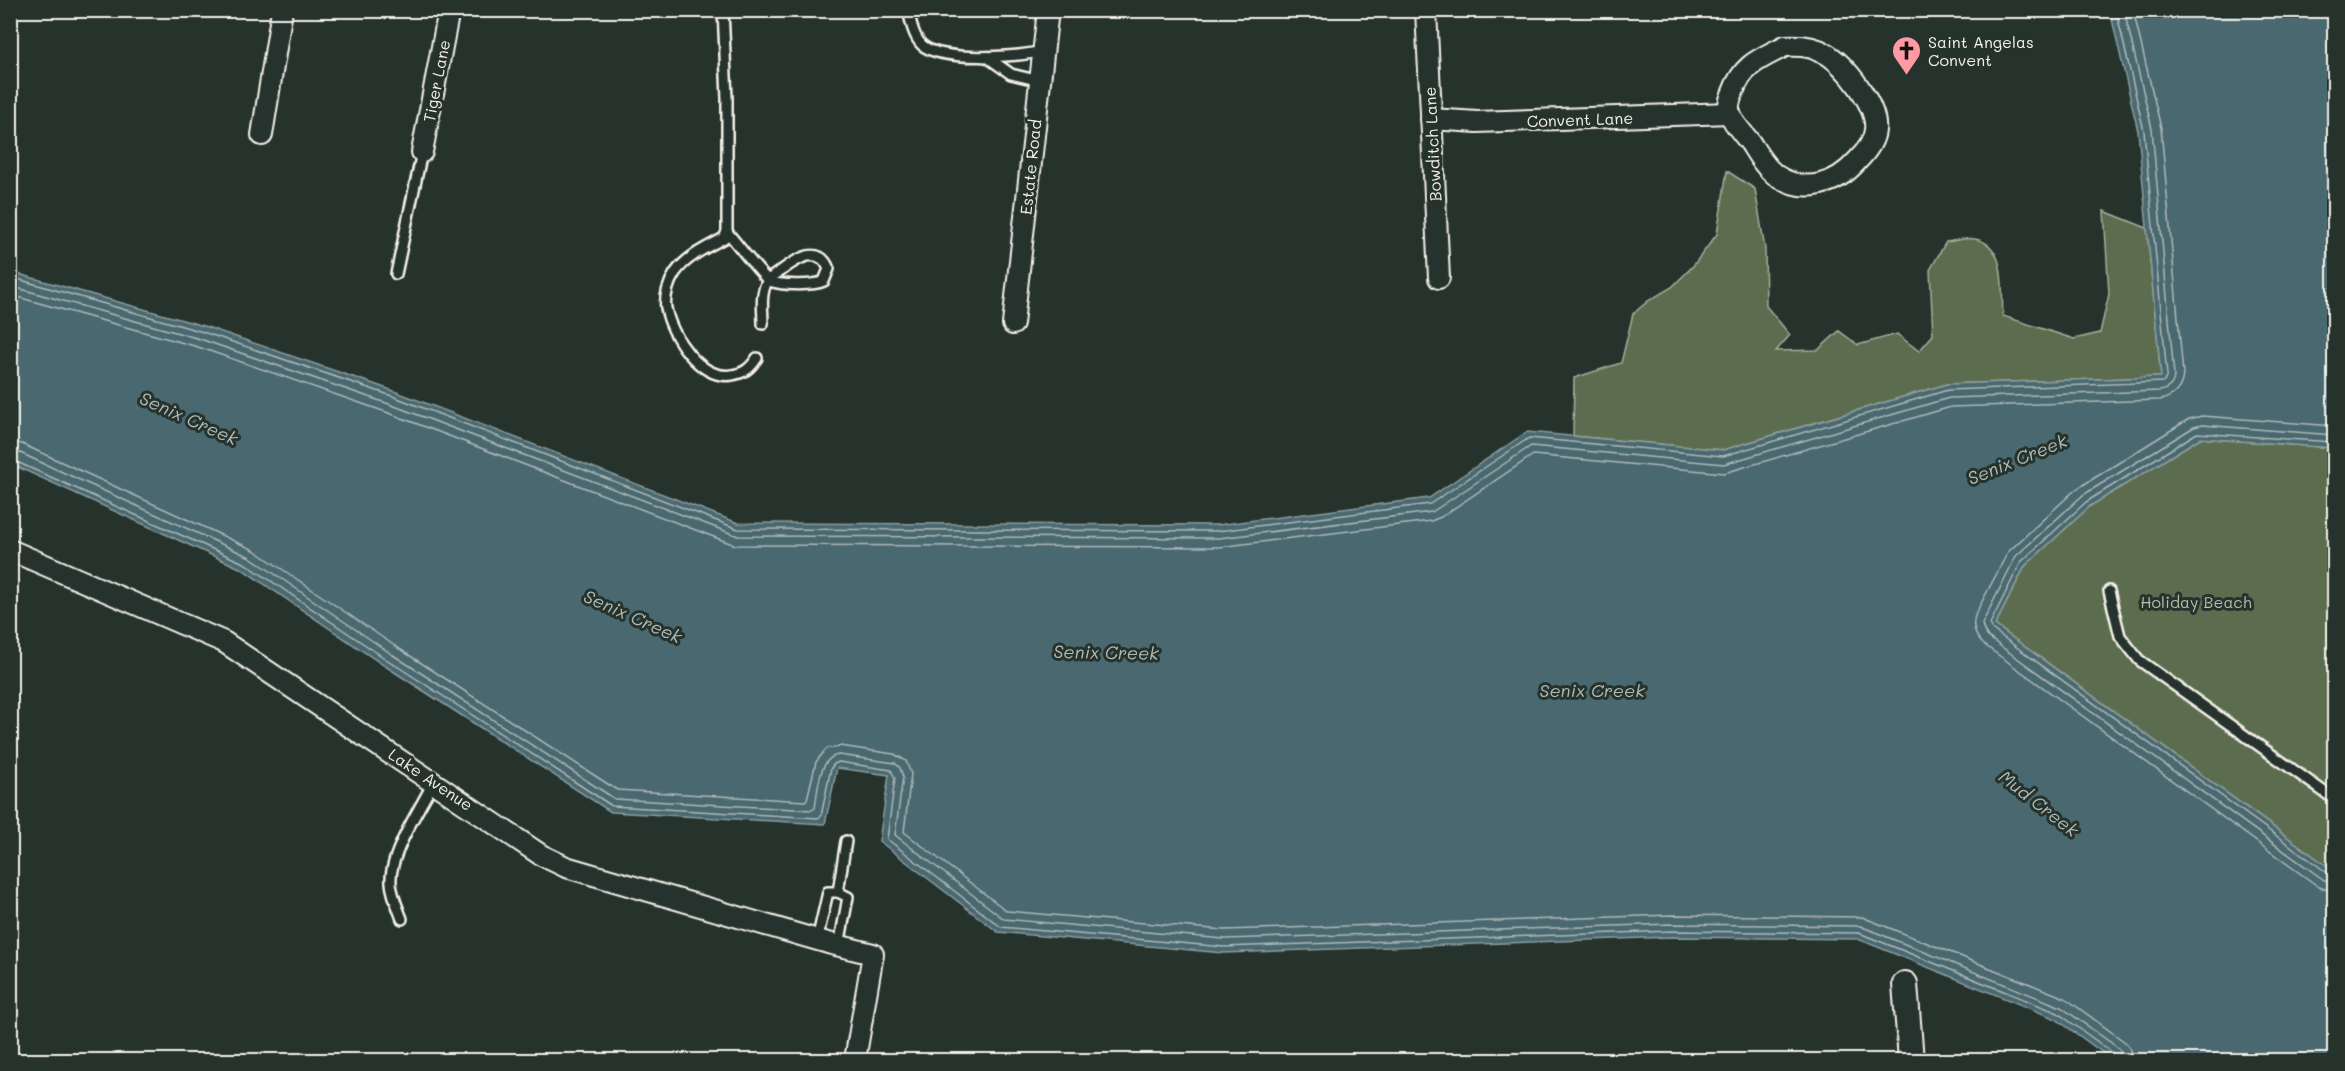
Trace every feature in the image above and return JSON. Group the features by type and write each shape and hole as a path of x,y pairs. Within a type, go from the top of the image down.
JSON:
{"street":[{"path":"262,135 282,10"},
{"name":"Tiger Lane","path":"422,152 449,10"},
{"name":"Estate Road","path":"1013,324 1048,10"},
{"name":"Bowditch Lane","path":"1426,10 1439,278"},
{"path":"1785,46 1802,46 1824,52 1839,63 1861,90 1874,114 1875,131 1867,150 1848,172 1833,182 1799,186 1776,175 1763,161 1730,113 1729,102 1738,78 1753,62 1785,46"},
{"name":"Convent Lane","path":"1431,119 1477,123 1730,113"},
{"name":"Lake Avenue","path":"10,550 225,642 541,855 566,867 873,954 855,1060"},
{"path":"1905,984 1911,1060"}],"lane":[{"path":"723,10 727,98 728,232 724,238 684,263 676,272 666,297 666,308 683,346 700,366 714,375 744,373 752,367 757,358"},
{"path":"908,10 916,37 930,50 987,57 1021,56 1043,51"},
{"path":"987,57 1011,74 1040,81"},
{"path":"396,274 422,152"},
{"path":"728,232 768,280 818,284 824,281 829,269 822,259 809,254 796,259 768,280 763,292 763,324"},
{"path":"2109,591 2120,636 2139,660 2334,799"},
{"path":"402,919 391,885 392,869 397,852 434,781"},
{"path":"838,892 846,841"},
{"path":"817,940 828,892 838,892 848,897 839,946"}],"green space":[{"path":"1727,171 1755,189 1765,249 1766,306 1790,335 1776,351 1818,350 1839,331 1858,345 1897,334 1919,351 1933,335 1930,270 1946,242 1968,238 1986,243 1998,259 2001,270 2003,316 2074,339 2100,333 2109,294 2104,211 2147,228 2161,377 1947,384 1723,450 1573,436 1574,378 1621,363 1633,314 1648,301 1672,287 1693,266 1717,234"},
{"name":"Holiday Beach","path":"2200,438 2334,448 2334,871 1995,625 2025,566 2090,506"}],"water":[{"name":"Senix Creek","path":"2110,11 2334,11 2334,448 2200,438 2090,506 2025,566 1995,625 2334,871 2334,1060 2113,1060 2056,1019 1858,939 1673,937 1223,953 998,932 879,841 889,775 837,768 825,824 611,812 382,664 242,569 11,464 11,269 15,273 204,326 394,391 738,523 1217,525 1429,498 1527,432 1723,450 1947,384 2161,377 2138,131"}],"place":[{"name":"Saint Angelas Convent","path":"1907,76"}],"water label":[{"name":"Mud Creek","path":"2039,803"}]}
